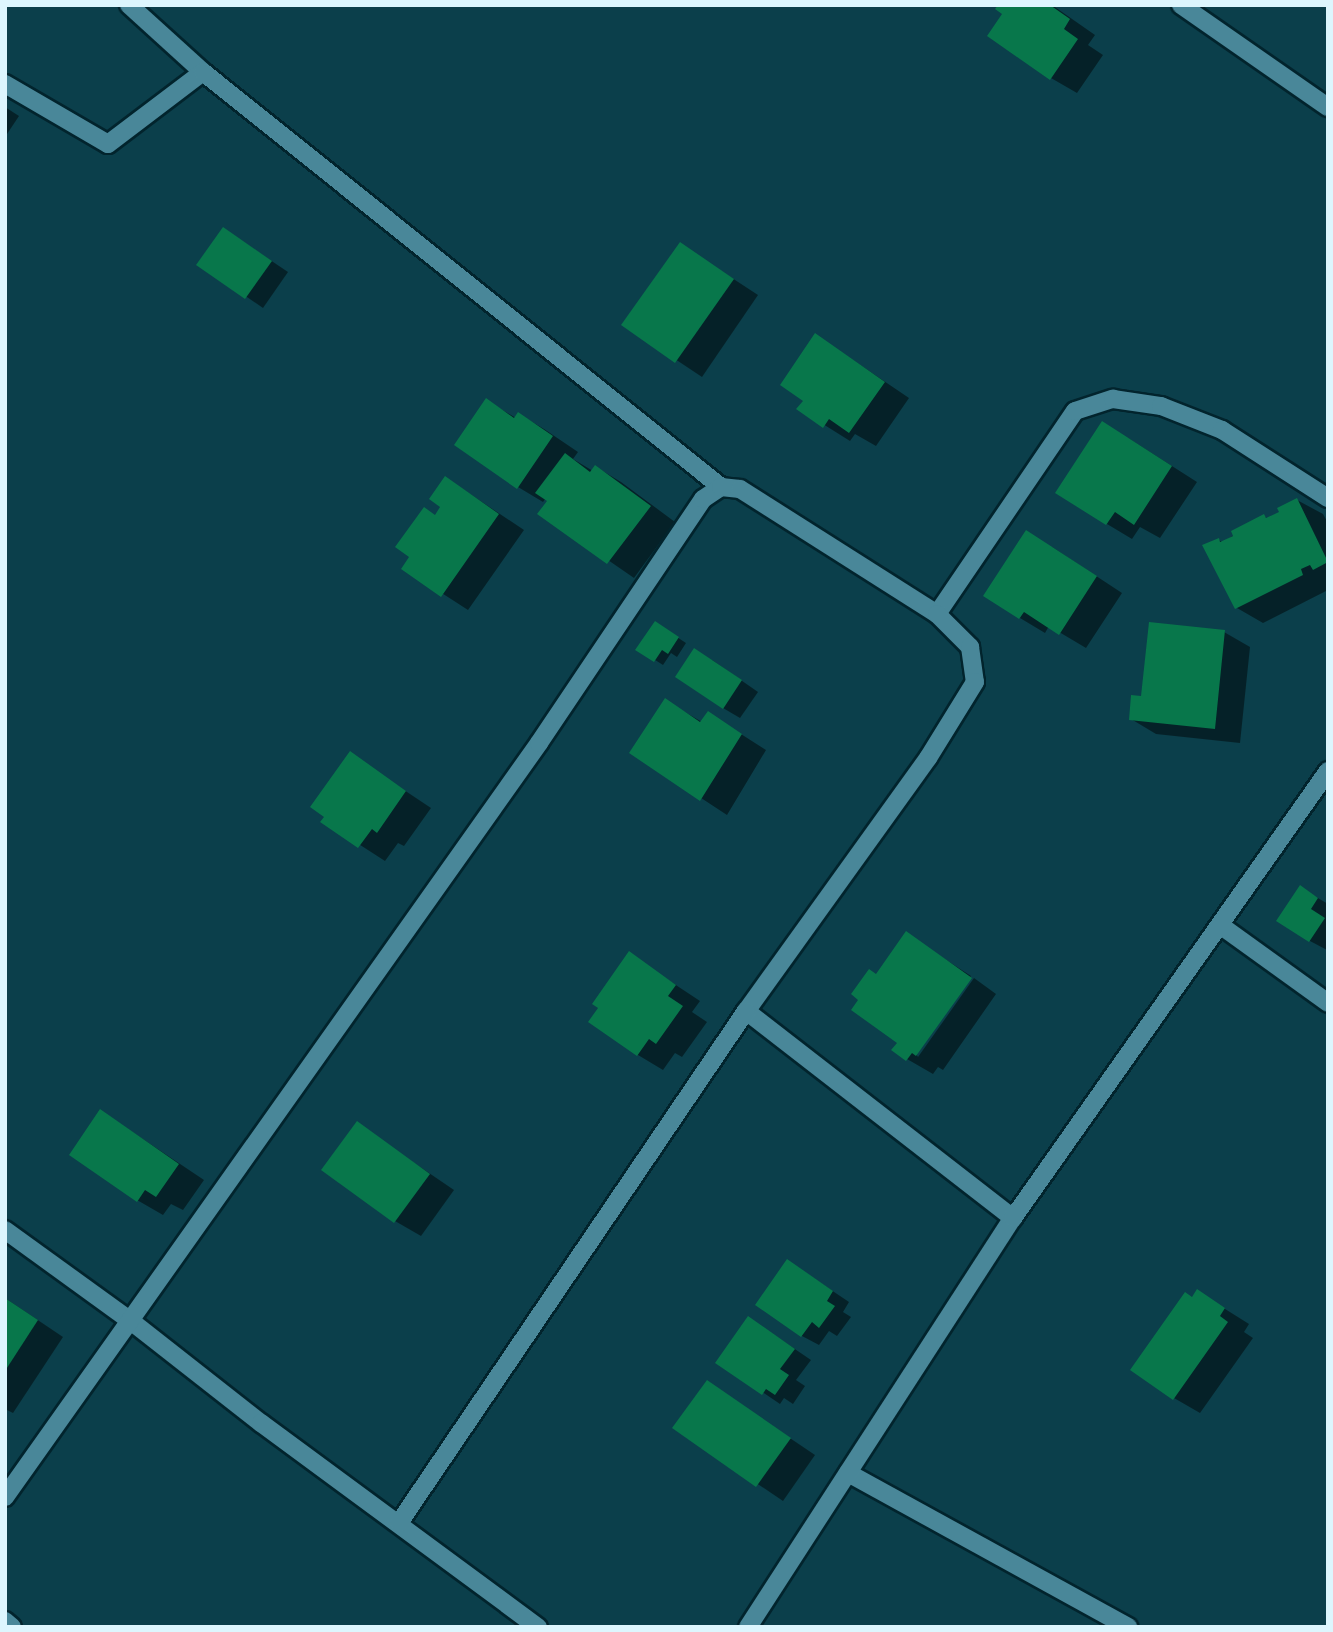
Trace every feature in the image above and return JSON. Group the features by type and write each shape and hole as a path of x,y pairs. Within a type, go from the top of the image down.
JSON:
{"street":[{"path":"129,5 203,72 721,487 740,489 937,614 970,647 975,682 928,758 746,1011 399,1523"},
{"path":"1181,5 1328,107"},
{"path":"5,84 107,144 203,72"},
{"path":"937,614 1075,411 1113,399 1161,406 1222,430 1328,498"},
{"path":"5,1497 132,1322 531,754 703,499 721,487"},
{"path":"748,1627 1013,1218 1328,771"},
{"path":"1220,925 1328,1003"},
{"path":"746,1011 1013,1218"},
{"path":"5,1230 538,1627"},
{"path":"848,1473 1128,1627"},
{"path":"5,1621 12,1627"}],"building":[{"path":"998,5 1050,5 1070,19 1064,29 1078,39 1050,80 987,36 1002,14 995,9"},
{"path":"223,227 272,261 245,299 196,265"},
{"path":"680,242 734,279 675,363 621,325"},
{"path":"815,333 885,382 849,433 829,419 823,428 796,409 803,401 780,385"},
{"path":"486,398 514,418 518,412 553,436 517,489 454,445"},
{"path":"1102,421 1172,466 1134,525 1115,512 1106,525 1055,493"},
{"path":"565,453 590,472 595,465 651,506 607,564 537,514 547,501 535,493"},
{"path":"445,476 499,514 441,597 401,569 409,557 395,547 424,507 435,515 440,507 429,499"},
{"path":"1297,498 1328,562 1313,570 1310,565 1301,569 1303,575 1235,609 1202,545 1219,538 1220,542 1233,536 1231,531 1264,514 1266,518 1279,512 1277,508"},
{"path":"1026,530 1097,576 1059,635 1024,612 1019,619 983,596"},
{"path":"655,621 679,637 668,654 662,650 654,662 635,650"},
{"path":"1149,622 1225,630 1215,729 1129,720 1131,695 1141,696"},
{"path":"694,648 742,680 723,709 675,677"},
{"path":"665,698 700,722 708,711 742,734 700,801 629,753"},
{"path":"350,751 406,791 377,833 372,829 358,848 320,822 324,817 310,807"},
{"path":"1300,885 1318,898 1311,909 1325,918 1309,942 1276,921"},
{"path":"906,931 972,978 916,1056 912,1053 906,1061 891,1050 897,1043 851,1010 858,1000 851,994 869,969 876,974"},
{"path":"629,951 676,985 668,996 683,1006 656,1044 649,1039 637,1056 588,1022 598,1008 592,1004"},
{"path":"100,1109 179,1164 156,1197 145,1190 137,1202 69,1155"},
{"path":"357,1121 430,1174 394,1223 321,1170"},
{"path":"787,1259 833,1291 827,1301 835,1306 819,1328 812,1322 801,1337 755,1305"},
{"path":"1197,1289 1225,1308 1220,1316 1228,1322 1173,1400 1130,1370 1185,1292 1192,1297"},
{"path":"5,1298 38,1320 5,1371"},
{"path":"748,1316 795,1349 780,1369 789,1375 775,1395 766,1389 762,1395 715,1363"},
{"path":"707,1380 791,1438 756,1487 672,1428"}]}
